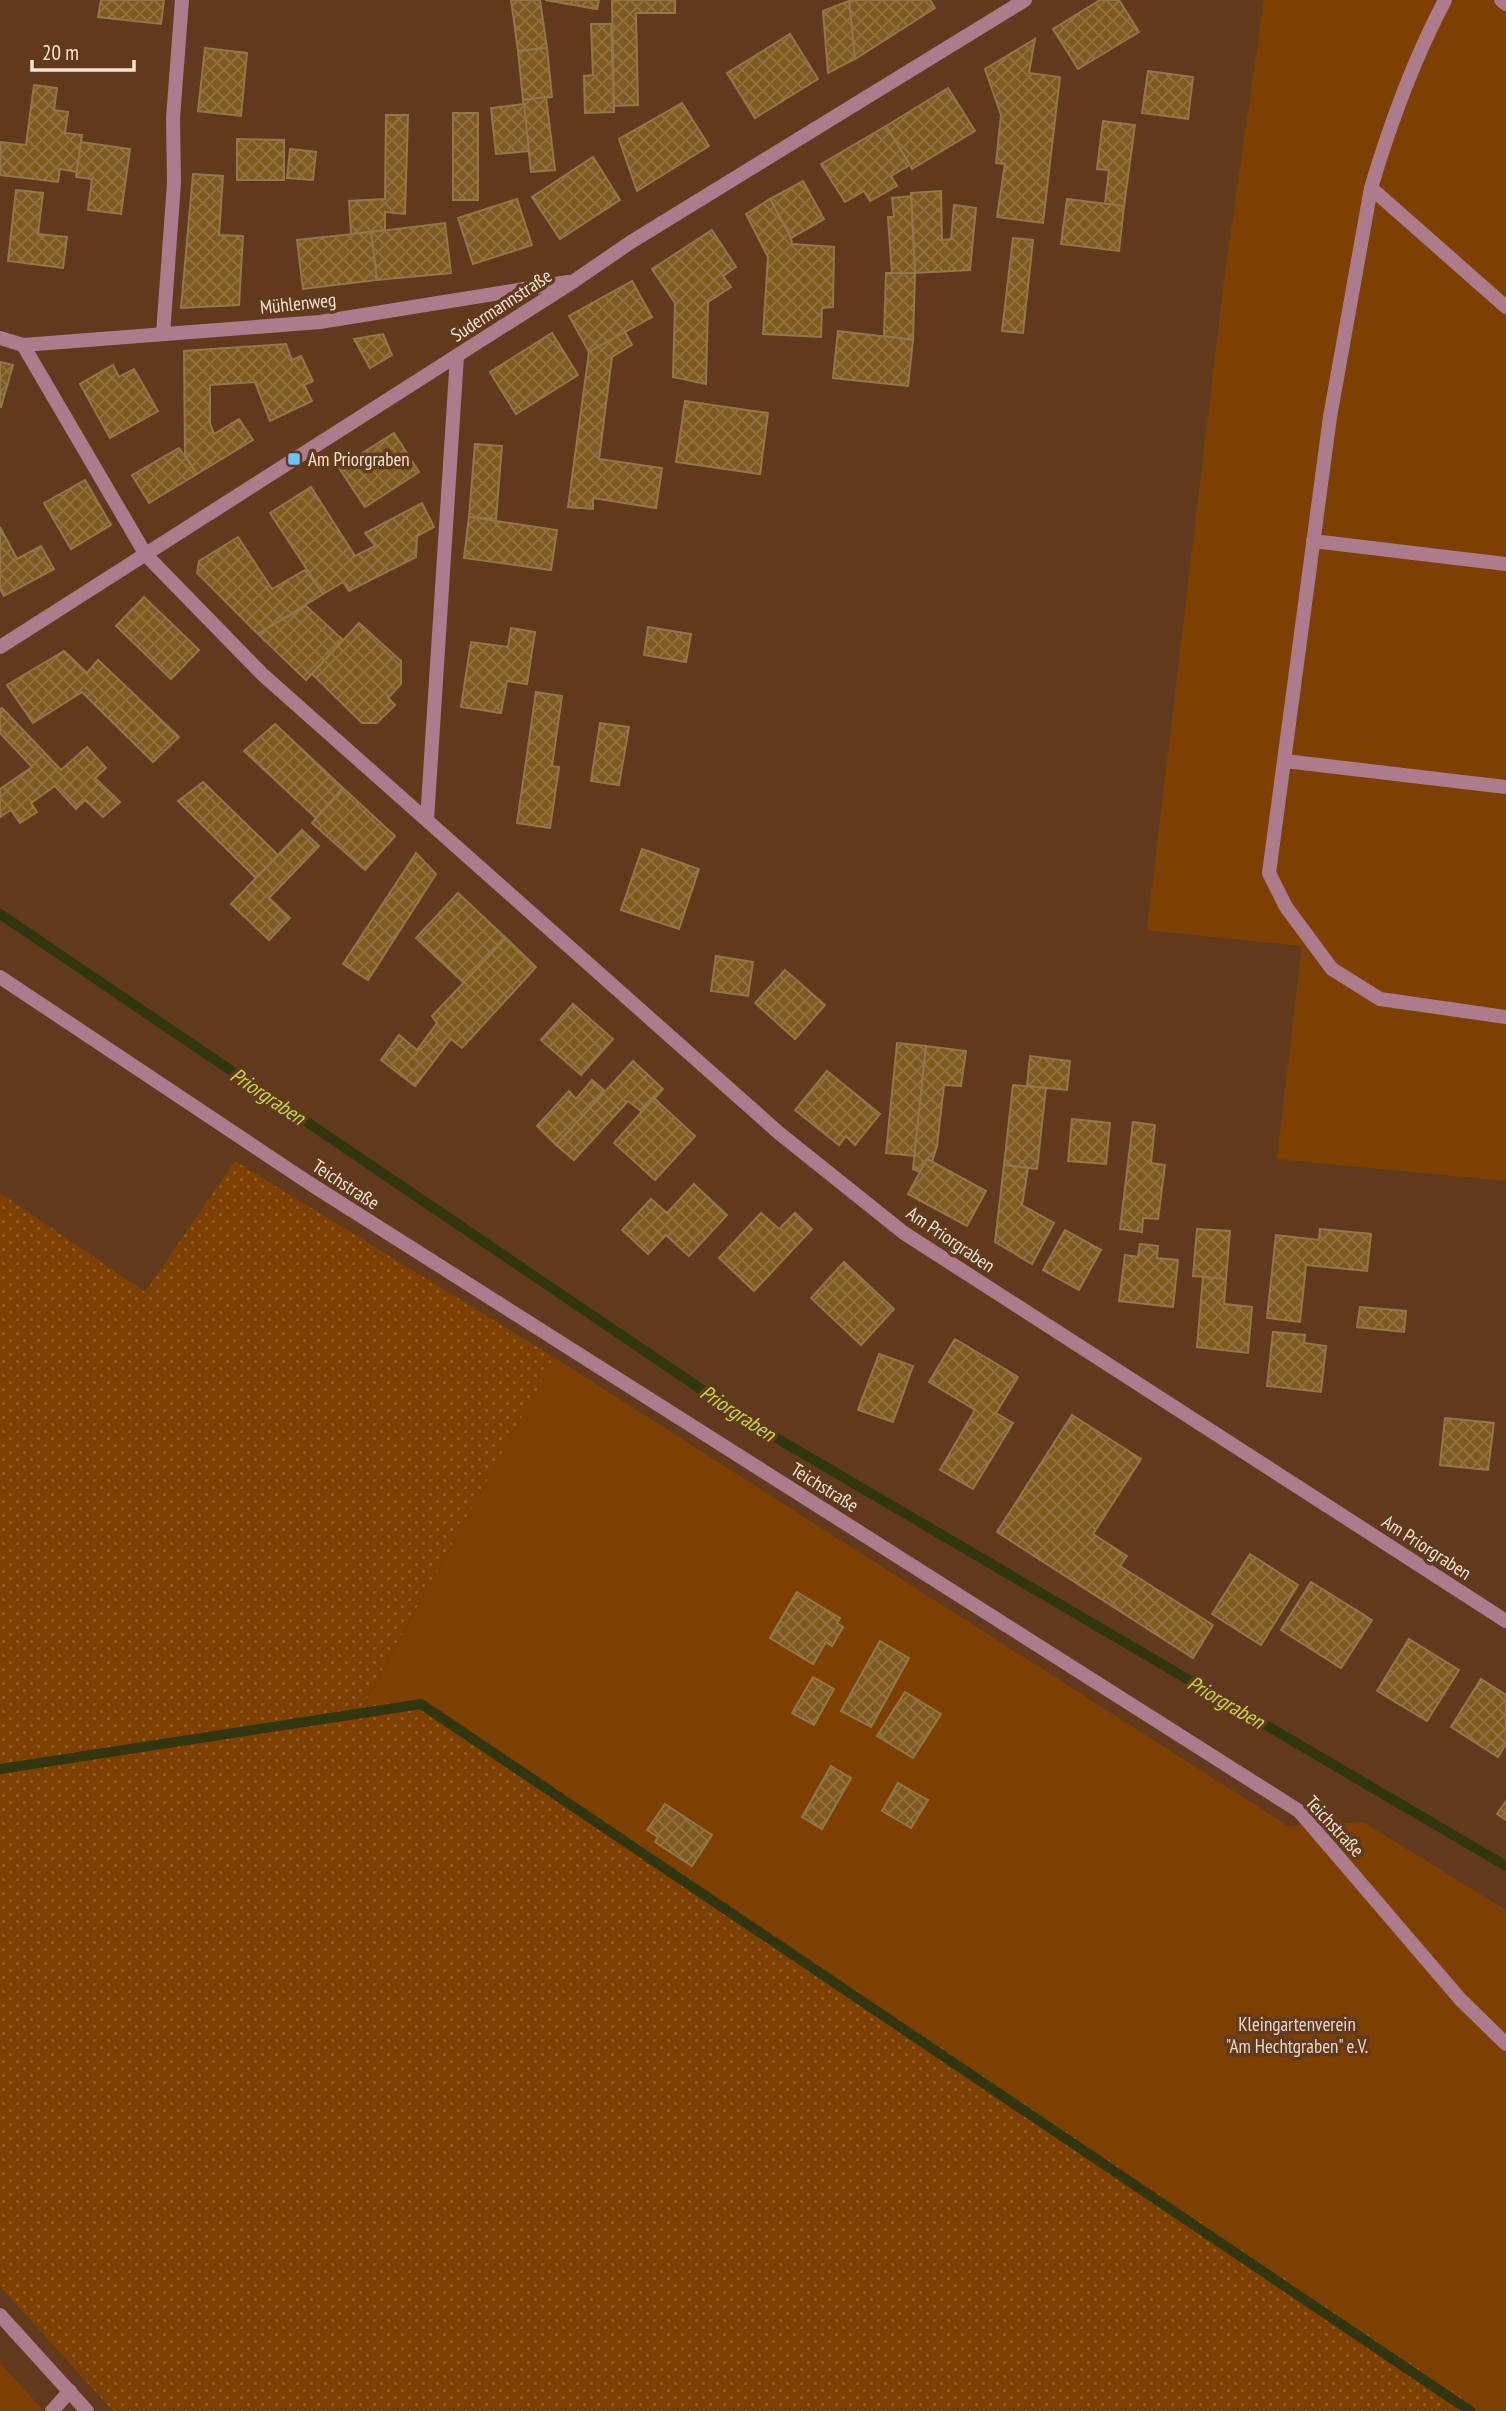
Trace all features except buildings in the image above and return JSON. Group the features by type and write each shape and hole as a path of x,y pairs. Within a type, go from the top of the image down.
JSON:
{"street":[{"path":"163,334 174,183 173,118 182,0"},
{"name":"Sudermannstraße","path":"0,646 457,356 631,242 1025,0"},
{"path":"1445,0 1431,27 1384,143 1371,188 1329,417 1269,873 1286,907 1332,969 1380,999 1506,1017"},
{"path":"1501,0 1506,4"},
{"path":"1371,188 1506,307"},
{"name":"Mühlenweg","path":"0,338 23,345 320,322 574,281"},
{"path":"23,345 146,555"},
{"path":"427,820 457,356"},
{"path":"1313,541 1506,564"},
{"name":"Am Priorgraben","path":"146,555 262,674 779,1133 904,1233 1506,1621"},
{"path":"1285,761 1506,787"},
{"name":"Teichstraße","path":"0,978 309,1183 1300,1811 1460,1999 1506,2044"},
{"path":"0,2315 87,2411"},
{"path":"52,2411 70,2392"}],"green space":[{"path":"1264,0 1492,0 1506,12 1506,1181 1277,1159 1302,946 1147,930 1225,273"},
{"path":"235,1161 555,1358 363,1705 423,1699 1483,2411 113,2411 0,2286 0,1193 145,1292"},
{"name":"Kleingartenverein \"Am Hechtgraben\" e.V.","path":"555,1358 1288,1826 1363,1822 1506,1910 1506,2411 1483,2411 423,1699 363,1706"},
{"path":"0,2363 44,2411 0,2411"}],"waterway":[{"name":"Priorgraben","path":"0,914 751,1423 1506,1866"},
{"path":"0,1769 421,1704 1470,2411"}],"place":[{"name":"Am Priorgraben","path":"294,459"}]}
